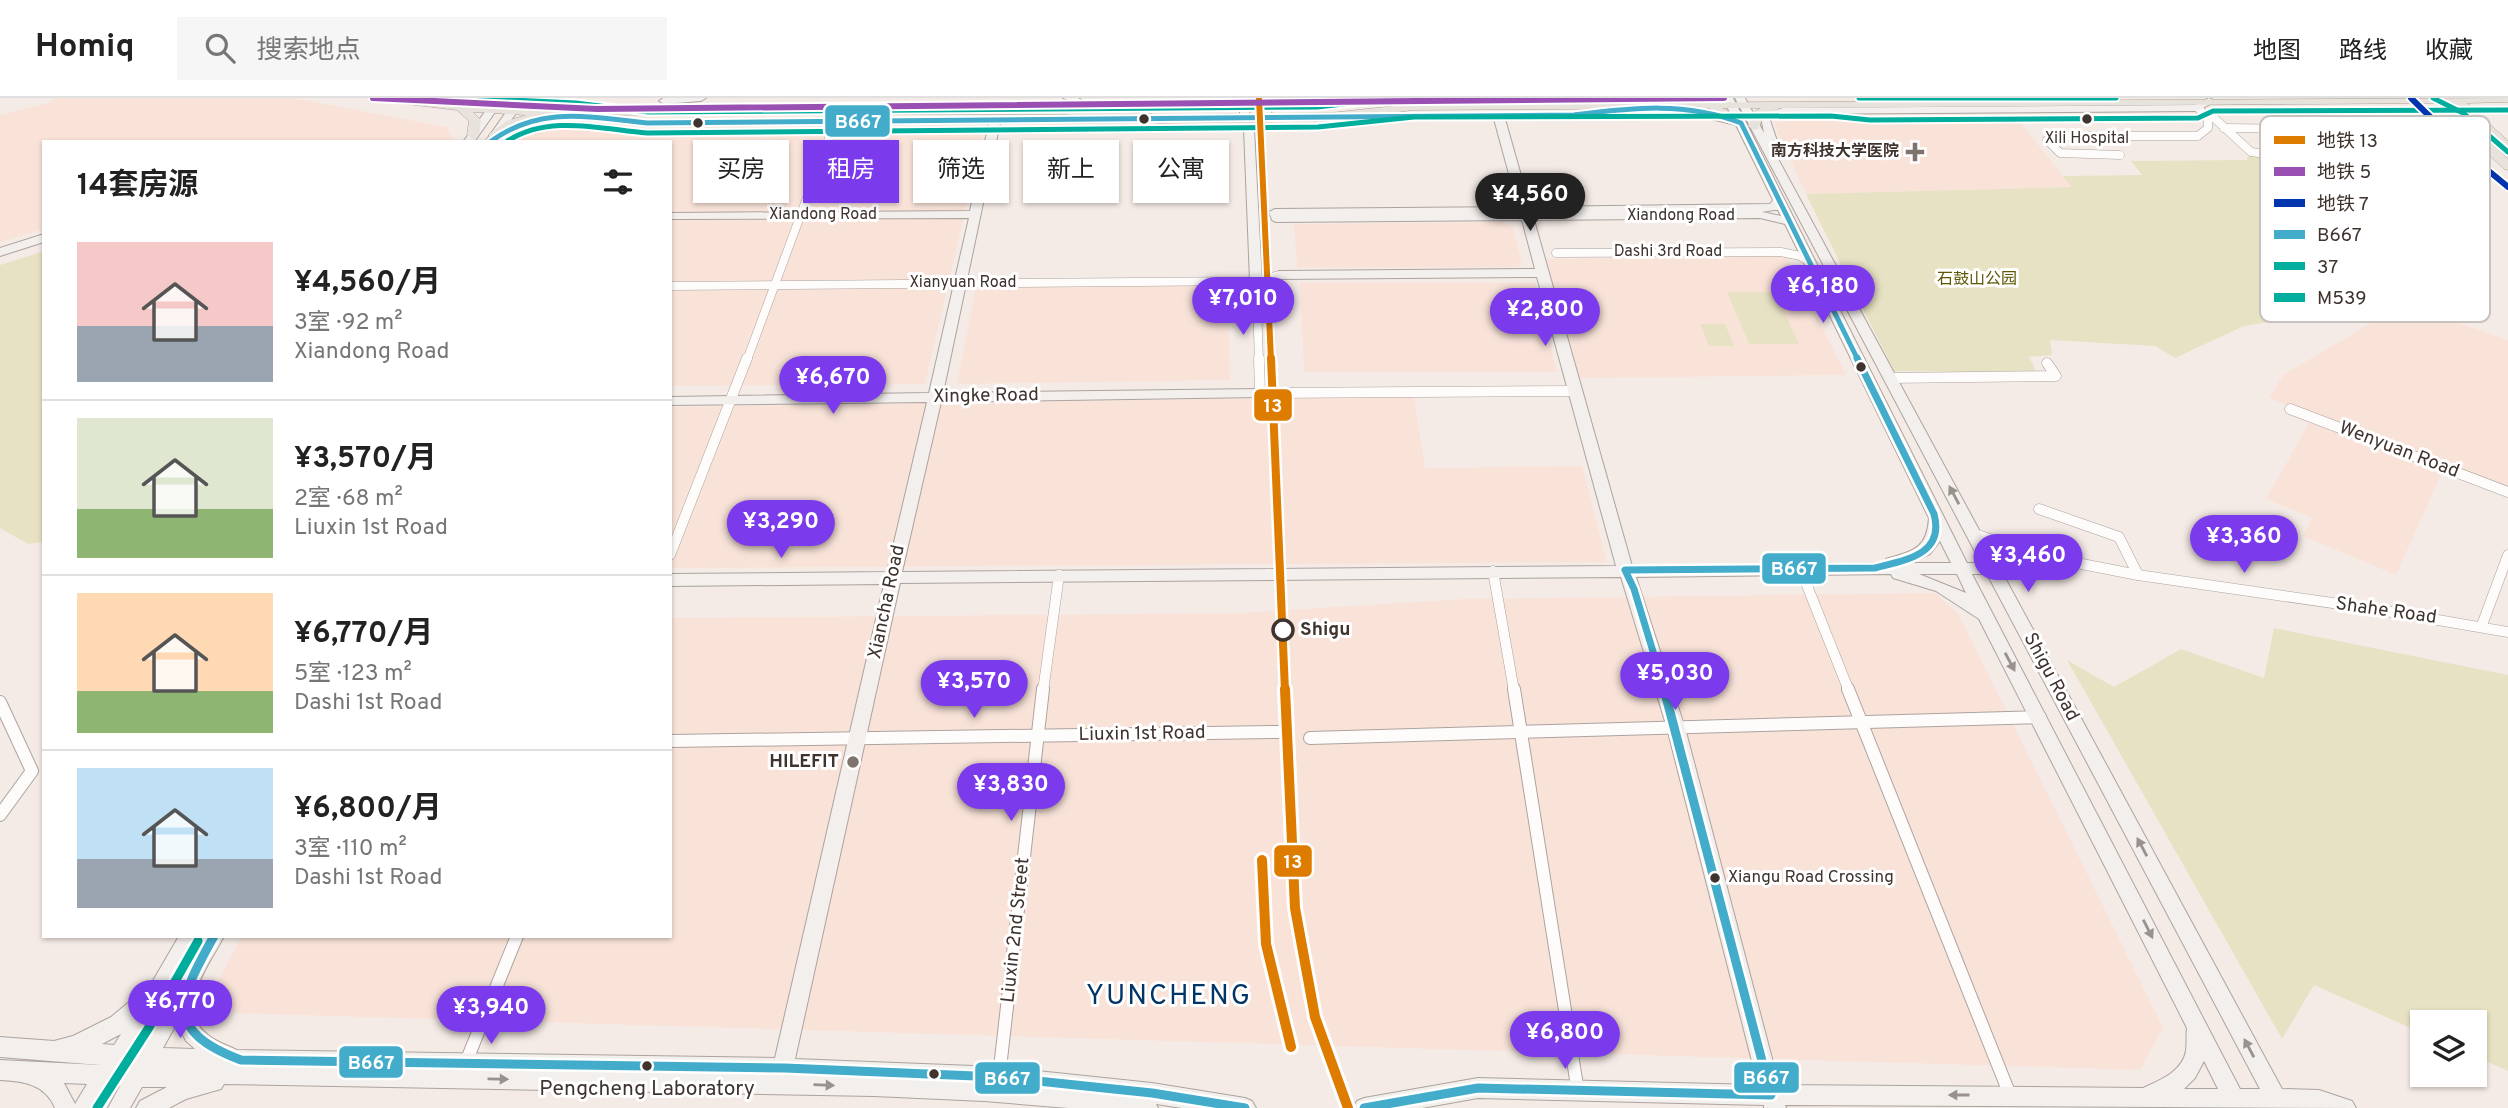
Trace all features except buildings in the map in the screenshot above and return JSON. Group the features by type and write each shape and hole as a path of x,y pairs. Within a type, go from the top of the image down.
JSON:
{"main road":[{"path":"382,98 461,108 558,113 1066,104 1160,119"},
{"path":"470,138 500,98"},
{"path":"506,98 664,101 1055,99 1142,111 1246,114"},
{"path":"492,140 521,98"},
{"path":"664,101 701,98"},
{"path":"911,98 924,100"},
{"path":"576,113 647,123 1219,118 1268,111 1335,110 1413,98"},
{"path":"2437,99 2455,116"},
{"path":"2456,99 2474,116"},
{"path":"1318,117 1400,108 1691,106 1736,102 1832,105 2508,99"},
{"path":"2394,100 2427,106 2447,116"},
{"path":"976,121 1080,102"},
{"name":"Shigu Road","path":"1736,102 1779,200 1934,514 2236,1103"},
{"path":"1772,159 1778,152 1765,124 1769,114 1783,111 2198,108 2210,102"},
{"path":"1748,125 1761,111 1784,105"},
{"path":"1832,105 1870,110"},
{"path":"1574,115 1633,106"},
{"path":"1691,106 1720,111 1748,125"},
{"path":"2481,116 2482,112 2490,107 2508,106"},
{"path":"461,108 474,118 476,126 470,138"},
{"path":"1268,111 1318,117 1703,114 1748,125"},
{"path":"492,140 520,120 558,113"},
{"path":"1246,114 1256,281"},
{"path":"1499,116 1625,570 1634,589 1676,728 1773,1102"},
{"name":"Xiancha Road","path":"784,1076 787,1042 961,283 995,120"},
{"name":"Shigu Road","path":"1748,125 1772,159 2279,1104"},
{"path":"2490,132 2508,148"},
{"path":"2490,149 2508,166"},
{"name":"Xiandong Road","path":"1275,215 1757,209 1774,207 1779,200"},
{"name":"Xiandong Road","path":"1525,213 1760,215 1791,222"},
{"name":"Xiandong Road","path":"672,216 975,217"},
{"name":"Xiandong Road","path":"672,223 800,218"},
{"path":"0,255 42,242"},
{"path":"1279,275 1542,273"},
{"name":"Xingke Road","path":"672,401 1260,393"},
{"path":"1875,568 1914,556 1931,545 1937,531 1934,514"},
{"path":"1875,568 1945,588 1968,601 1991,626"},
{"path":"672,580 1993,568"},
{"path":"84,1108 119,1056 188,938"},
{"path":"120,1108 213,938"},
{"path":"32,1051 68,1047 100,1036 132,1013 164,979"},
{"path":"188,983 183,1010 191,1033 207,1048 241,1060"},
{"path":"2144,1097 2177,1084 2191,1069 2198,1046 2193,1017"},
{"path":"0,1047 119,1056 466,1062 784,1076 1085,1098 1147,1108"},
{"path":"0,1070 159,1078 197,1073 397,1077 999,1077 1152,1093 1245,1108"},
{"path":"25,1073 52,1085 61,1095 66,1108"},
{"path":"146,1108 183,1090 214,1082 197,1073"},
{"path":"1364,1108 1478,1088 1773,1102 2010,1095 2144,1097 2279,1104 2319,1100 2345,1108"}],"street":[{"path":"2120,155 2060,153 2047,140 2059,136 2198,136 2208,128 2208,118 2198,108"},
{"path":"2212,116 2251,152 2260,153"},
{"path":"672,550 732,400 835,122"},
{"path":"2224,128 2260,128"},
{"path":"1781,252 1794,247 1799,238"},
{"path":"1781,252 1800,256 1812,264"},
{"name":"Dashi 3rd Road","path":"1556,253 1781,252"},
{"name":"Xianyuan Road","path":"672,286 1256,281 1279,275"},
{"path":"1256,281 1260,393 1574,391"},
{"path":"1889,378 2056,376 2047,363"},
{"name":"Wenyuan Road","path":"2290,409 2508,492"},
{"path":"2039,509 2119,537 2138,575"},
{"name":"Shahe Road","path":"1975,534 2036,555 2138,575 2482,625 2508,632"},
{"path":"2482,625 2508,555"},
{"path":"1800,568 2010,1095"},
{"path":"1493,571 1522,733 1578,1092"},
{"name":"Liuxin 2nd Street","path":"999,1077 1037,736 1059,575"},
{"path":"0,702 32,771 0,815"},
{"path":"1310,738 2039,717"},
{"name":"Liuxin 1st Road","path":"672,741 1278,732"},
{"path":"397,1077 466,1062 516,938"}],"shaded area":[{"path":"56,98 293,98 447,127 454,140 42,140 42,230 0,242 0,115 49,103"},
{"name":"南方科技大学医院","path":"2005,116 2018,120 2072,187 1806,194 1774,124 1787,118"},
{"path":"985,126 982,140 913,140 913,203 967,203 925,384 672,386 672,140 509,140 513,134 527,129"},
{"path":"1504,222 1513,227 1522,264 1517,267 1297,268 1294,224"},
{"path":"1786,256 1846,375 1580,378 1546,259"},
{"path":"1228,283 1230,380 957,384 976,286"},
{"path":"1300,283 1535,283 1557,372 1304,372"},
{"path":"2373,322 2456,322 2508,340 2508,489 2269,398 2283,375"},
{"path":"1414,396 1425,468 1582,466 1607,562 672,568 672,407"},
{"path":"2311,419 2443,470 2396,575 2303,536 2312,518 2266,499"},
{"path":"1935,593 1958,613 2163,1027 2140,1070 233,1013 217,983 241,938 672,938 672,618 1238,613 1466,599"}],"green space":[{"name":"石鼓山公园","path":"2248,154 2260,156 2260,322 2269,322 2244,326 2175,358 2155,346 2050,340 2052,355 2029,357 2037,373 1894,371 1806,194 2071,187 2063,176 2142,175 2131,161 2247,160"},
{"path":"42,252 42,542 28,544 0,528 0,265"},
{"path":"1727,292 1775,292 1799,344 1749,344"},
{"path":"1700,324 1725,324 1734,346 1709,346"},
{"path":"2274,628 2508,675 2508,1071 2487,1061 2487,1010 2410,1010 2410,1028 2314,985 2282,1039 2067,660 2114,687 2181,649 2264,678"}],"metro line":[{"name":"5","path":"373,98 597,109 1724,98"},
{"name":"13","path":"1259,98 1295,908 1315,1017 1348,1108"},
{"name":"7","path":"2411,98 2429,116"},
{"name":"7","path":"2490,172 2508,187"},
{"name":"13","path":"1262,860 1266,944 1291,1047"}],"transit line":[{"name":"M539","path":"471,98 576,103 648,112 1317,107 1398,98"},
{"name":"M539","path":"1859,98 2116,98"},
{"name":"M539","path":"2433,98 2466,116"},
{"name":"B667","path":"493,140 507,129 526,121 565,116 647,123 1574,115 1659,107 1701,110 1741,123 1934,514 1937,529 1934,540 1921,553 1875,568 1625,570 1634,589 1676,728 1771,1095 1478,1088 1364,1108"},
{"name":"37","path":"509,140 519,133 554,125 647,133 1318,127 1414,117 1831,116 1870,120 2198,118 2213,111 2508,110"},
{"name":"M539","path":"2490,136 2508,152"},
{"name":"B667","path":"213,938 192,977 186,995 184,1011 187,1026 197,1039 215,1050 241,1060 785,1068 999,1077 1152,1093 1245,1108"},
{"name":"37","path":"97,1108 148,1029 198,941"}],"place":[{"name":"Xili Hospital","path":"2087,119"},
{"name":"南方科技大学医院","path":"1915,152"},
{"name":"Shigu","path":"1283,630"},
{"name":"HILEFIT","path":"853,762"},
{"name":"Xiangu Road Crossing","path":"1715,878"},
{"name":"Pengcheng Laboratory","path":"647,1066"}],"district":[{"name":"YUNCHENG","path":"1169,997"}]}
